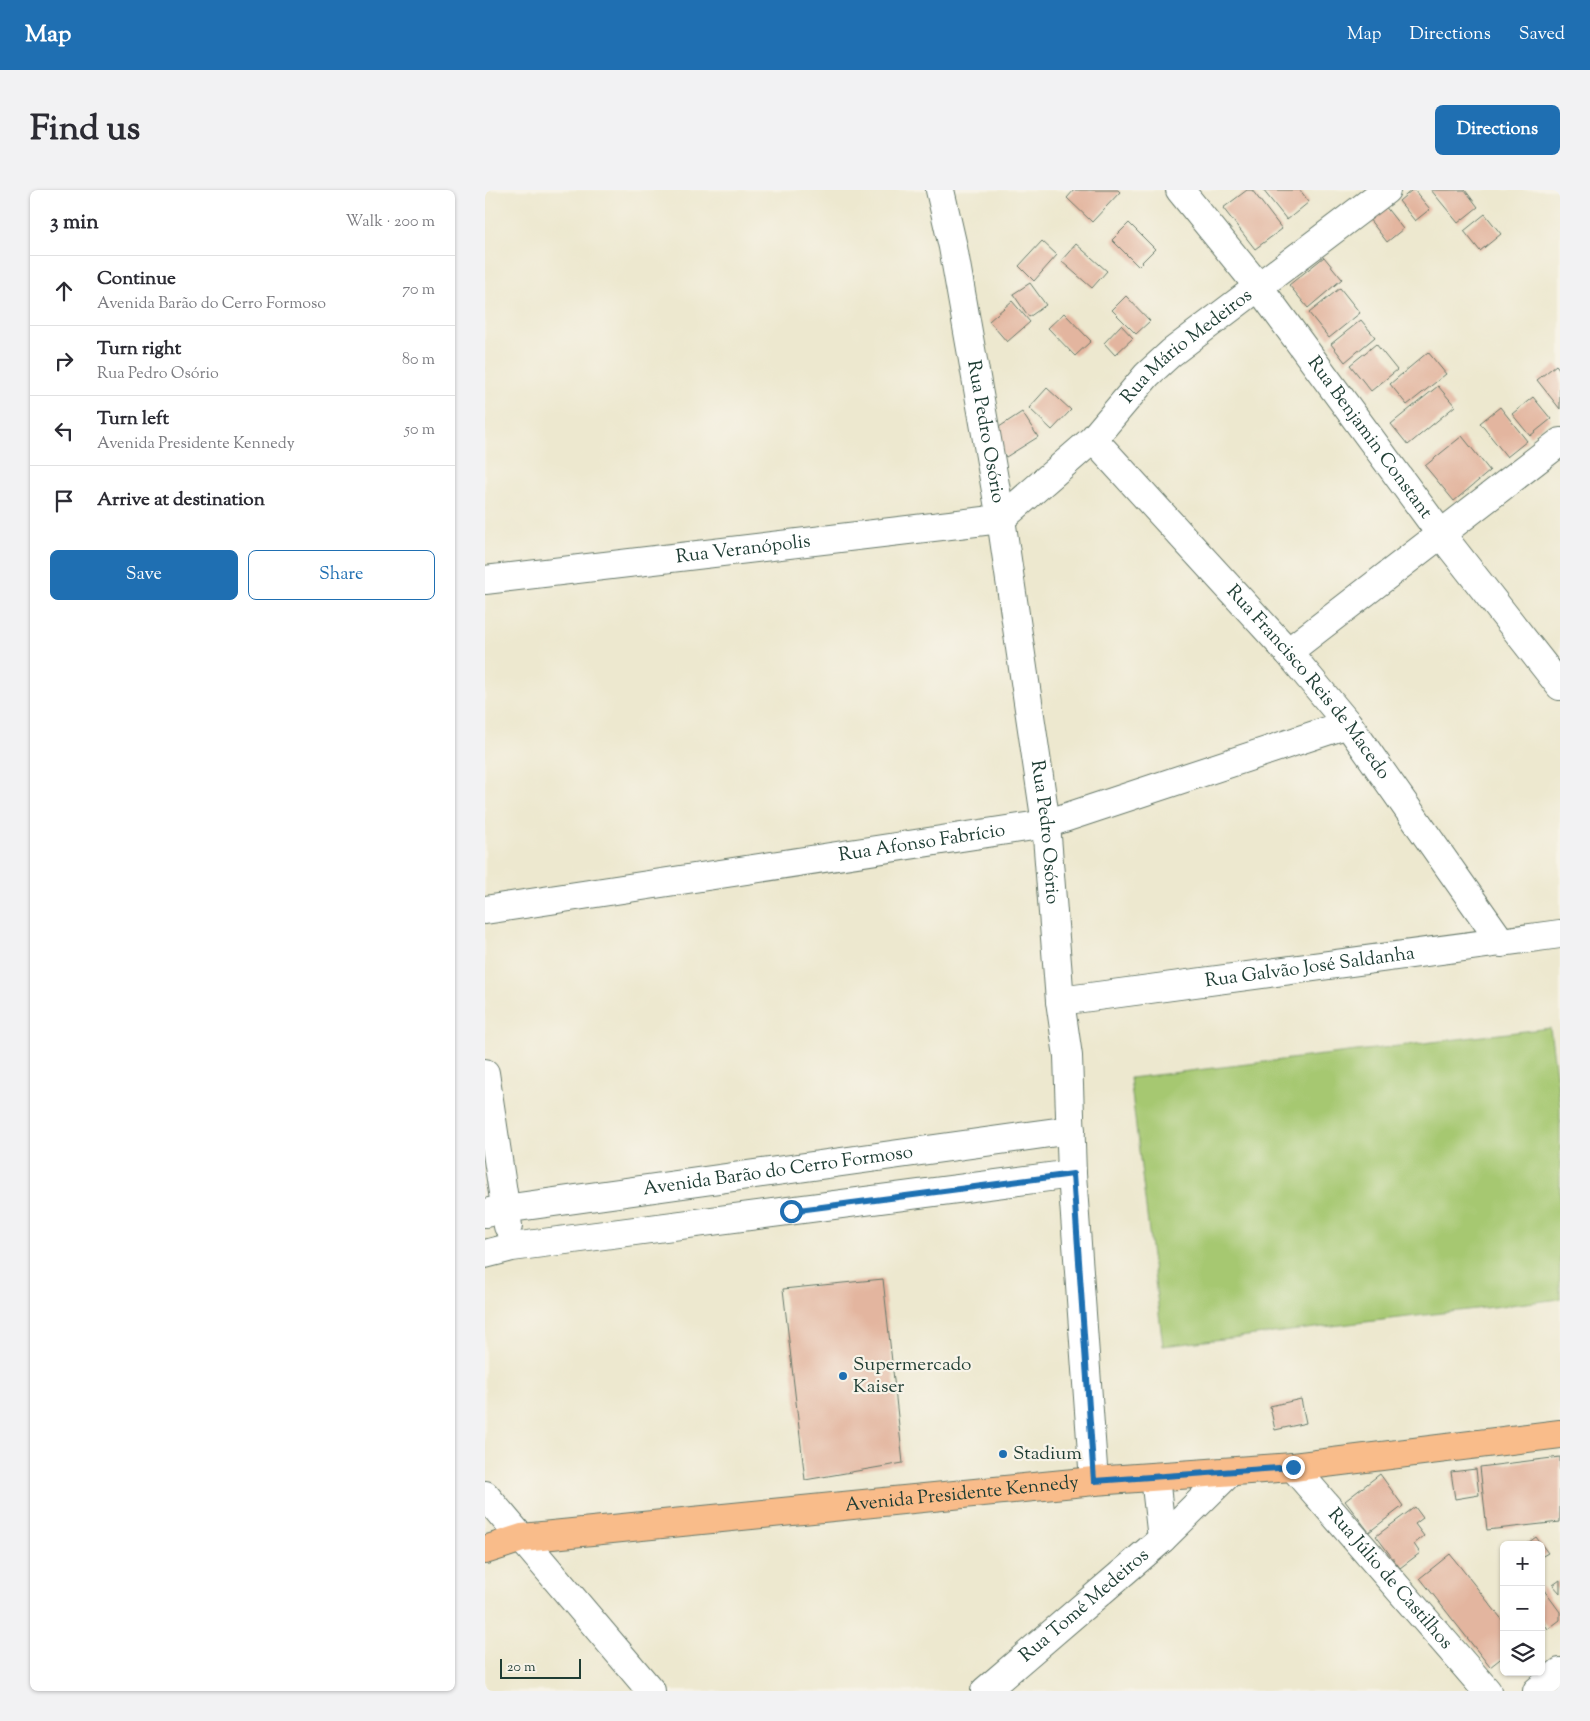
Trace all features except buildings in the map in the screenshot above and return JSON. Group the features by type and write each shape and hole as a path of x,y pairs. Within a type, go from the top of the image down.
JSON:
{"main road":[{"name":"Avenida Presidente Kennedy","path":"485,1550 522,1538 1094,1481 1293,1467 1560,1434"}],"street":[{"name":"Rua Pedro Osório","path":"940,190 953,247 1001,520 1046,824 1060,1002 1068,1056 1073,1174 1094,1481"},
{"name":"Rua Benjamin Constant","path":"1180,190 1258,286 1440,533 1560,686"},
{"name":"Rua Mário Medeiros","path":"1001,520 1093,439 1147,375 1171,352 1385,190"},
{"name":"Rua Francisco Reis de Macedo","path":"1093,439 1288,652 1348,724 1502,943"},
{"path":"1288,652 1560,442"},
{"name":"Rua Veranópolis","path":"485,580 1001,520"},
{"name":"Rua Afonso Fabrício","path":"485,910 1046,824 1348,724"},
{"name":"Rua Galvão José Saldanha","path":"1060,1002 1560,934"},
{"path":"485,1074 495,1211 512,1248"},
{"name":"Avenida Barão do Cerro Formoso","path":"495,1211 1071,1130"},
{"path":"784,1170 791,1211"},
{"path":"485,1254 512,1248 1073,1174"},
{"name":"Rua Júlio de Castilhos","path":"1293,1467 1487,1691"},
{"name":"Rua Tomé Medeiros","path":"985,1691 1162,1539 1230,1472"},
{"name":"Rua Tomé Medeiros","path":"1155,1477 1162,1539"},
{"path":"485,1495 651,1691"},
{"path":"1537,1691 1560,1672"}],"green space":[{"path":"1550,1028 1560,1106 1560,1299 1163,1346 1130,1078"}],"place":[{"name":"Supermercado Kaiser","path":"843,1376"},
{"name":"Stadium","path":"1003,1454"}],"route":[{"path":"791,1211 1073,1174 1094,1481 1293,1467"}]}
